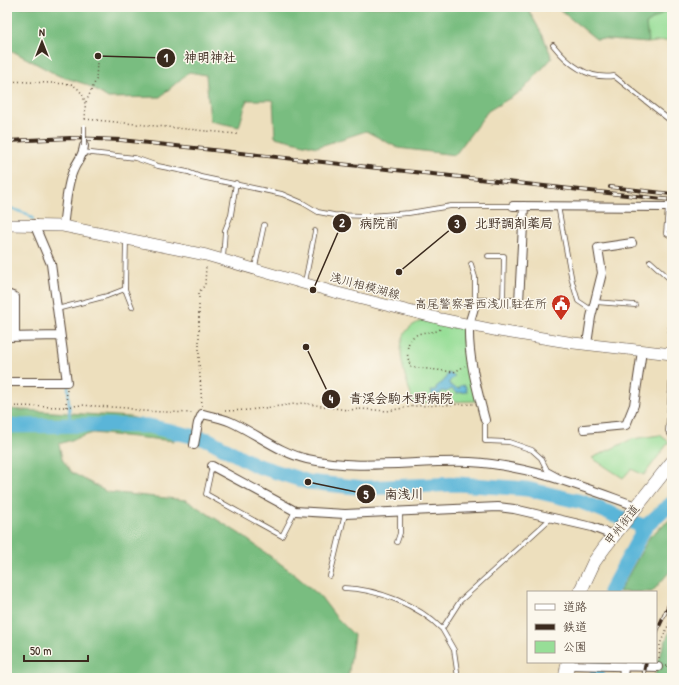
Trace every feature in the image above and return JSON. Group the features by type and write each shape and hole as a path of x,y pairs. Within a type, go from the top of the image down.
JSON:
{"highway":[{"name":"甲州街道","path":"580,591 594,562 615,533 672,462"}],"main road":[{"name":"浅川相模湖線","path":"7,225 34,224 63,226 206,254 305,283 469,325 587,344 670,353"}],"street":[{"path":"63,226 73,170 83,157 84,149"},
{"path":"514,206 668,207"},
{"path":"485,420 471,362 469,325 475,302 519,302 524,206"},
{"path":"7,382 67,382 51,264 34,224"},
{"path":"587,344 602,273 598,248 632,243"},
{"path":"7,294 15,297 11,337 60,336"},
{"path":"584,429 626,425 634,404 642,351"},
{"path":"194,445 198,423 202,414 230,421 290,454 307,459 356,465 469,462 501,464 567,480 635,508"},
{"path":"212,466 295,511 345,514 498,507 514,509 550,519 615,533"},
{"path":"567,668 584,666 658,666"},
{"path":"623,678 624,666"}],"lane":[{"path":"553,45 565,60 581,70 602,78 614,76 672,122"},
{"path":"84,126 84,149 135,158 158,166 188,172 201,177 236,183 282,194 303,203 318,212 334,215 368,216 409,214 451,206 514,206"},
{"path":"222,259 225,230 232,216 236,183"},
{"path":"558,206 572,281 578,301 593,312"},
{"path":"668,207 666,233 672,237"},
{"path":"254,269 264,225"},
{"path":"305,283 315,231"},
{"path":"126,239 125,289 132,308"},
{"path":"488,256 504,256 503,302"},
{"path":"650,261 672,280"},
{"path":"471,264 475,277 475,302"},
{"path":"57,310 107,296 125,289"},
{"path":"595,302 635,305"},
{"path":"664,438 671,436 668,431 672,372"},
{"path":"485,420 485,441 510,442 532,450 541,458 548,470 567,480"},
{"path":"212,466 206,494 282,536 295,511"},
{"path":"397,542 400,533 400,511"},
{"path":"330,576 345,514"},
{"path":"442,629 460,601 550,519"},
{"path":"344,588 358,588 414,608 430,617 442,629 454,650 458,678"}],"path":[{"path":"84,126 86,103 96,80 97,62"},
{"path":"7,81 71,84 78,88 83,94 86,103"},
{"path":"85,119 237,134"},
{"path":"7,406 127,408 141,411 170,410 202,414 199,362 199,292 205,285 206,254"},
{"path":"670,353 669,309 672,308"},
{"path":"441,319 440,330 420,333 411,338 406,351 411,367 454,372 471,362"},
{"path":"67,382 67,407"},
{"path":"222,411 234,409 249,410 303,403 347,410 362,408 387,411 415,406 481,404"},
{"path":"658,666 660,644 672,617"}],"green space":[{"path":"7,7 527,7 543,36 552,58 522,91 488,111 455,155 398,148 366,131 317,147 275,137 273,100 247,100 239,127 210,121 206,75 189,72 160,97 108,98 85,84 57,75 7,48"},
{"path":"556,7 668,7 669,9 646,24 648,43 596,39"},
{"path":"668,7 672,7 672,40 648,43 646,24 669,9"},
{"path":"424,319 467,329 468,361 476,401 413,403 405,375 401,355 401,346 403,337 408,329"},
{"path":"7,409 130,417 167,426 174,441 93,433 59,444 62,459 71,472 107,492 186,500 240,534 289,570 320,596 336,617 354,635 348,678 7,678"},
{"path":"660,435 669,442 644,475 631,469 623,478 592,458 632,439"},
{"path":"672,518 672,569 653,591 620,591 650,536"},
{"path":"672,626 672,678 655,678 657,662"}],"water":[{"path":"448,373 455,376 449,382 451,386 459,389 460,386 465,385 467,392 456,393 452,389 446,392 442,391 440,394 432,395 431,391 436,390 436,387 444,381"}],"waterway":[{"path":"7,207 27,214 33,219"},
{"path":"68,385 70,425"},
{"path":"7,426 149,426 209,440 255,465 308,482 364,488 458,484 527,489 582,502 645,527"},
{"path":"611,591 645,527 672,503"},
{"path":"597,678 598,663"}],"railway":[{"path":"7,141 71,138 121,140 672,200"},
{"path":"610,187 672,194"},
{"path":"657,631 672,598"},
{"path":"643,678 646,663"}],"place":[{"name":"神明神社","path":"98,56"},
{"name":"北野調剤薬局","path":"399,272"},
{"name":"病院前","path":"313,290"},
{"name":"高尾警察署西浅川駐在所","path":"561,321"},
{"name":"青渓会駒木野病院","path":"306,347"},
{"name":"南浅川","path":"308,482"}]}
